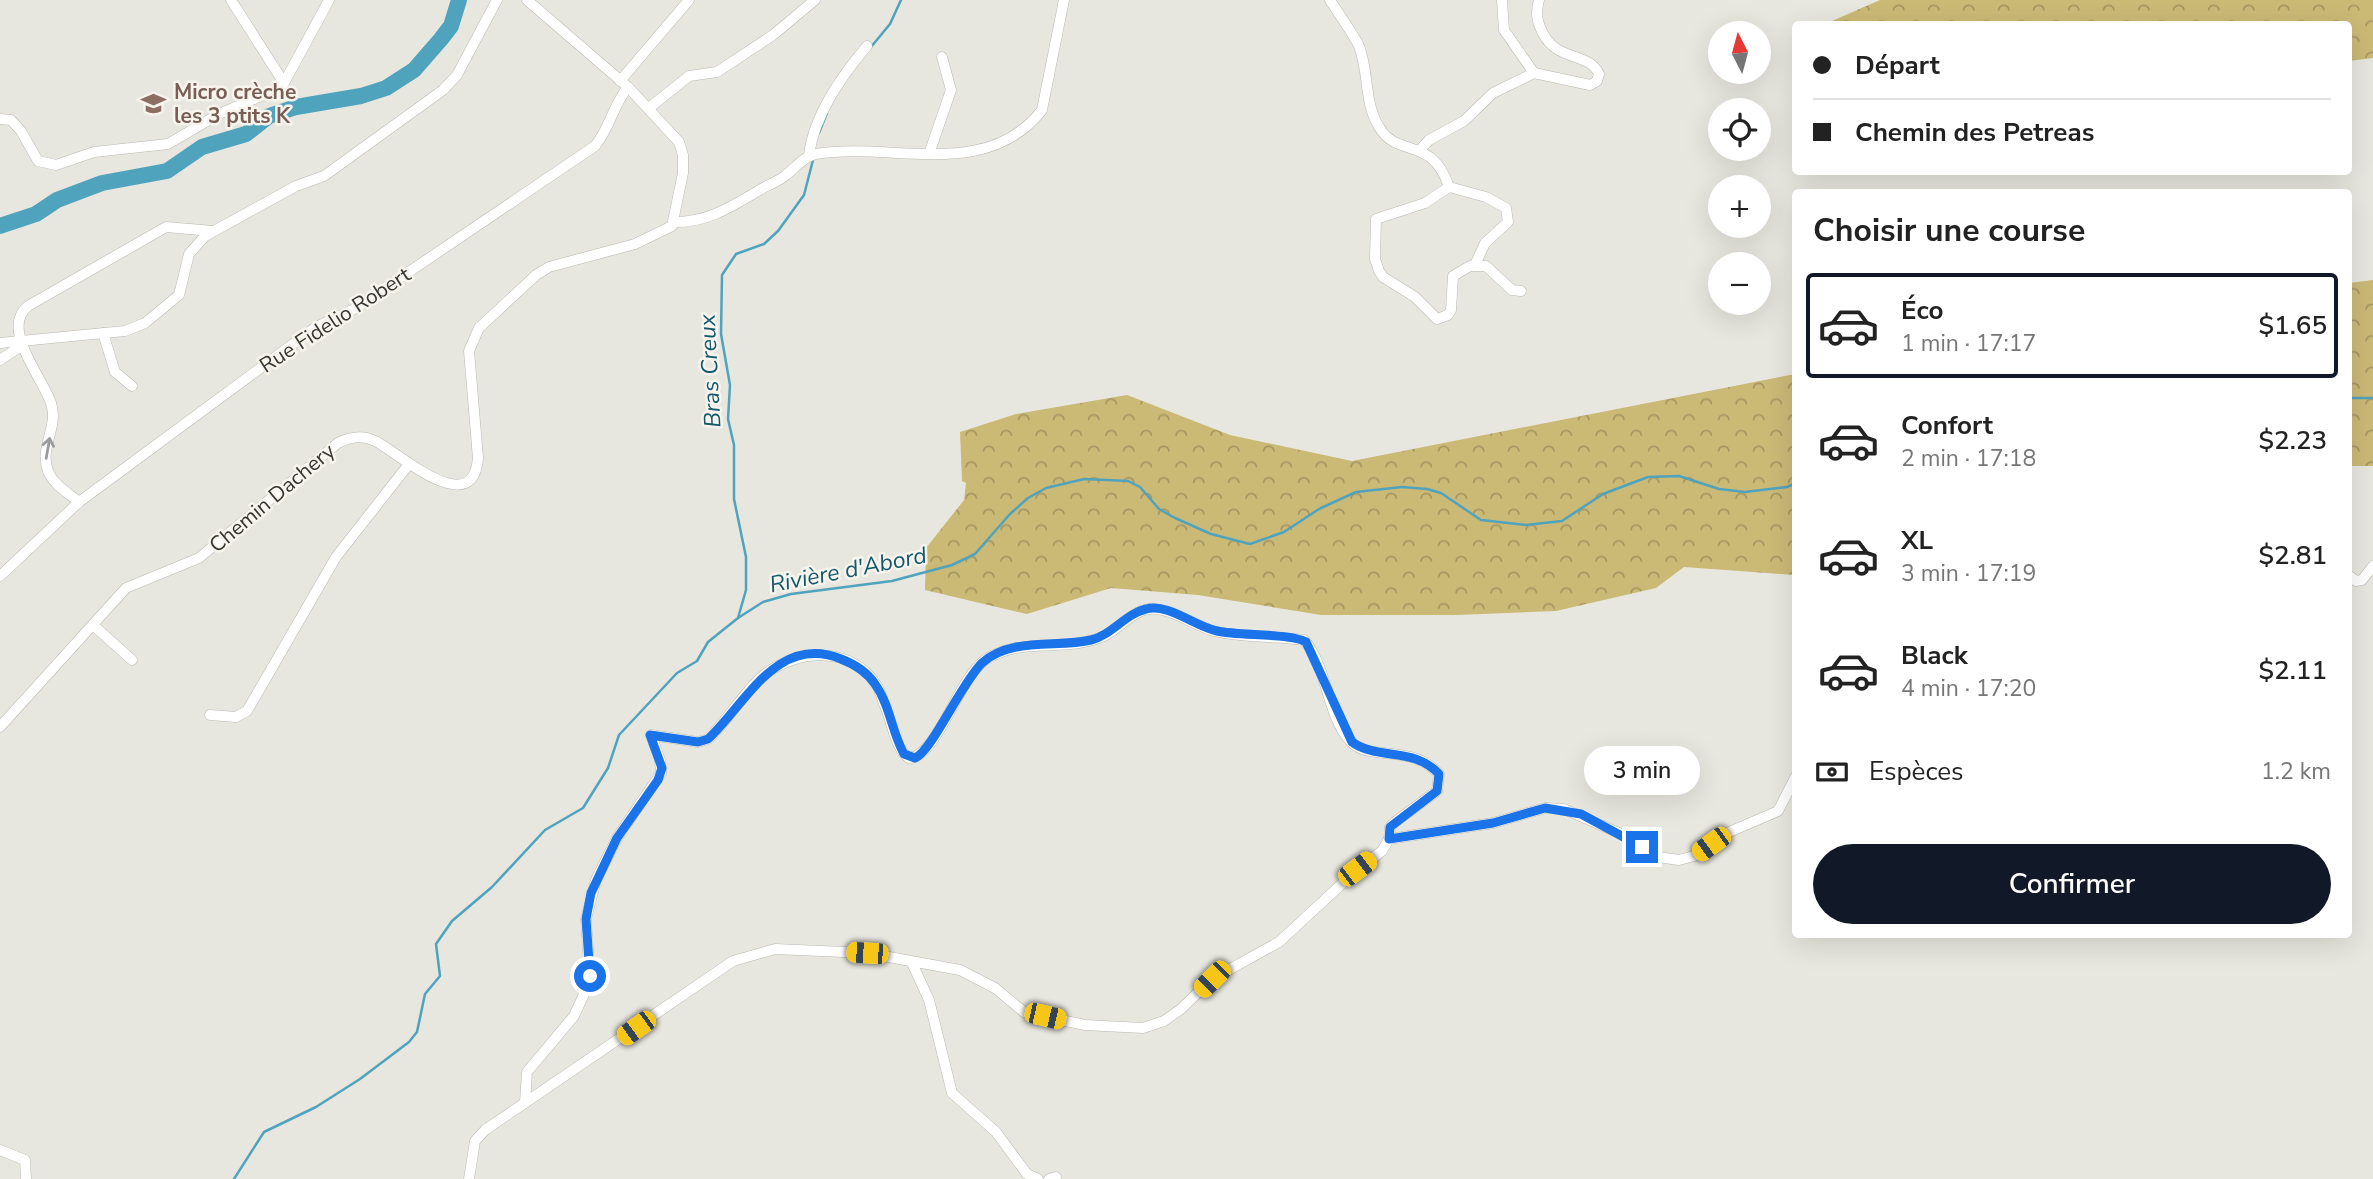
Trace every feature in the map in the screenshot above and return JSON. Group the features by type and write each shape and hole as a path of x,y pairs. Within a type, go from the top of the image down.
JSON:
{"street":[{"path":"0,119 7,118 21,131 38,161 56,165 94,152 168,144 219,114 284,83 329,0"},
{"path":"0,343 135,328 172,303 181,290 189,254 214,231 296,186 324,176 443,90 462,67 497,0"},
{"path":"527,0 624,84 679,142 683,155 675,222 721,215 782,178 809,155 852,150 967,153 999,142 1032,122 1042,110 1064,0"},
{"name":"Rue Fidelio Robert","path":"0,576 79,502 316,327 354,309 595,146 606,133 624,84 688,0"},
{"path":"649,108 689,76 717,72 773,35 815,0"},
{"path":"1330,0 1358,45 1368,103 1382,133 1394,142 1420,150 1437,163 1449,187 1486,197 1506,208 1508,222 1485,243 1475,265"},
{"path":"1502,0 1504,30 1534,73"},
{"path":"1420,150 1429,139 1464,121 1493,93 1534,73 1590,85 1597,81 1599,74 1591,64 1557,51 1547,41 1537,18 1539,0"},
{"path":"226,1 284,83"},
{"path":"809,155 811,136 833,91 867,46"},
{"path":"929,154 951,90 942,57"},
{"path":"1449,187 1425,203 1376,219 1376,259 1379,271 1415,297 1437,319 1448,315 1451,310 1453,276 1475,265 1486,266 1505,285 1521,291"},
{"name":"Chemin Dachery","path":"0,727 126,588 199,558 328,449 345,439 358,437 375,441 409,464 452,485 467,482 475,473 478,458 470,345 479,328 526,284 556,264 635,244 660,235 675,222"},
{"path":"79,502 50,475 44,449 53,430 51,404 19,343 22,310 166,227 214,231"},
{"path":"103,333 115,372 132,386"},
{"path":"0,360 19,343"},
{"path":"210,715 236,717 247,711 336,557 409,464"},
{"path":"2352,578 2356,581 2362,580 2373,566"},
{"path":"469,1179 473,1148 479,1135 733,961 775,949 867,953 960,970 995,988 1024,1012 1085,1026 1143,1028 1164,1021 1181,1009 1212,979 1279,942 1357,869 1382,851 1389,839 1390,827 1437,791 1439,774 1433,767 1414,758 1396,752 1373,752 1352,742 1304,640 1214,631 1159,609 1146,609 1105,636 1010,649 984,661 953,701 929,746 921,755 909,758 898,744 894,726 877,686 867,675 833,656 818,654 793,658 762,676 708,739 698,742 650,735 660,760 661,773 617,838 596,880 586,919 590,981 574,1016 527,1072 525,1102"},
{"path":"93,625 132,660"},
{"path":"1389,839 1493,823 1545,808 1564,809 1626,836 1658,857 1679,860 1694,856 1727,833 1778,811 1792,784"},
{"path":"912,963 929,1000 952,1093 996,1132 1027,1174 1038,1179"},
{"path":"0,1150 24,1160 26,1179"}],"green space":[{"path":"1880,0 2373,0 2373,58 2352,61 2352,21 1832,21"},
{"path":"2373,280 2373,466 2352,466 2352,283"},
{"path":"1792,375 1792,575 1684,567 1656,588 1556,611 1457,615 1321,615 1198,595 1111,588 1027,614 925,590 926,548 964,500 966,483 962,481 960,432 1016,414 1127,395 1230,435 1352,461"}],"waterway":[{"path":"0,226 36,214 57,200 102,183 167,171 202,147 246,134 269,116 296,107 361,96 386,88 414,70 441,39 451,26 459,0"},
{"name":"Bras Creux","path":"871,47 890,24 901,0"},
{"name":"Bras Creux","path":"819,133 827,113"},
{"name":"Bras Creux","path":"738,618 746,590 746,557 734,499 734,445 728,419 730,385 721,334 722,275 736,254 764,244 778,231 804,195 813,160"},
{"name":"Rivière d'Abord","path":"2352,398 2373,398"},
{"name":"Rivière d'Abord","path":"234,1179 264,1132 316,1107 360,1079 409,1042 417,1032 425,994 440,976 436,944 452,921 492,887 545,830 583,808 608,768 619,735 677,673 697,661 708,642 763,602 791,594 892,581 952,565 975,554 1028,498 1046,488 1084,479 1128,481 1140,487 1159,509 1175,518 1211,534 1250,544 1284,532 1319,509 1356,492 1402,487 1427,489 1441,493 1481,520 1526,525 1562,521 1603,494 1648,477 1679,476 1719,489 1745,492 1792,485"}],"place":[{"name":"Micro crèche les 3 ptits K","path":"154,104"}],"route":[{"path":"590,976 586,919 591,893 617,838 658,780 662,768 650,735 698,742 708,739 719,730 762,676 786,660 818,654 852,663 867,675 877,686 894,726 898,744 904,754 915,758 929,746 953,701 984,661 1010,649 1077,642 1105,636 1146,609 1159,609 1214,631 1304,640 1334,709 1352,742 1373,752 1396,752 1414,758 1433,767 1439,774 1441,783 1437,791 1429,800 1395,822 1390,827 1389,839 1493,823 1545,808 1564,809 1581,814 1642,847"}]}
